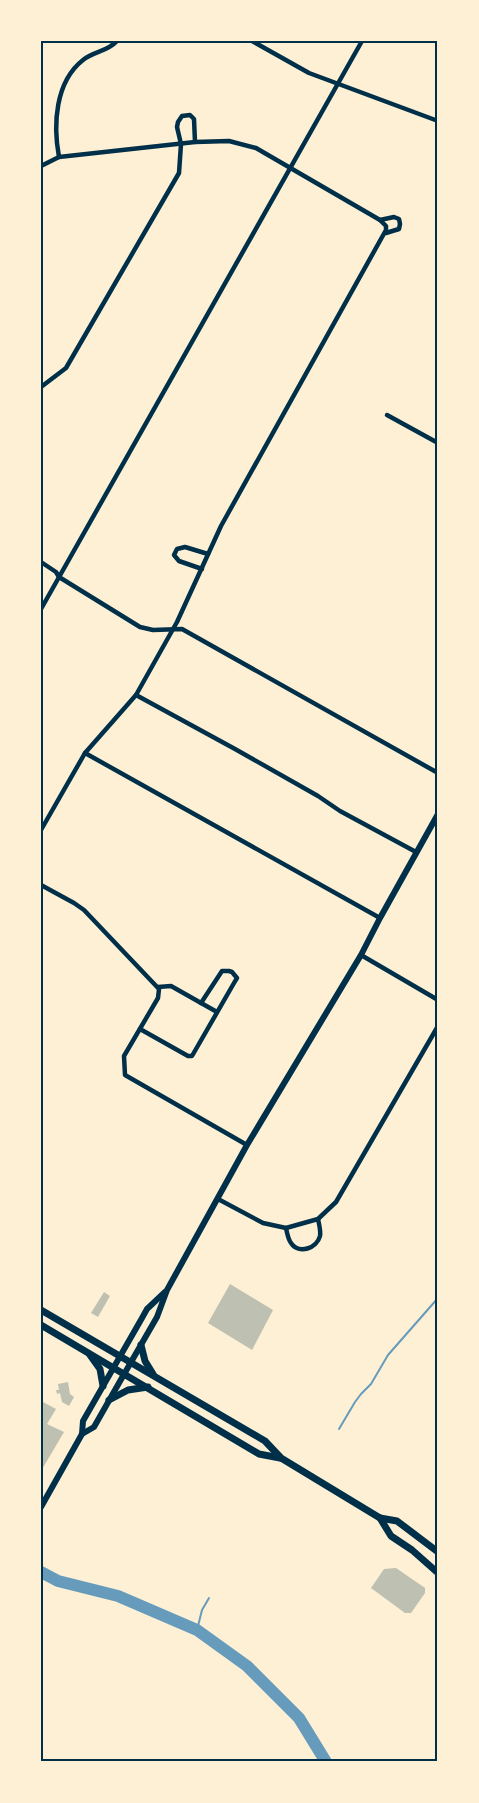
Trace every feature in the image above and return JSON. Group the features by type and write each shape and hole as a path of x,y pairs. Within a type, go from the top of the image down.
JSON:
{"main road":[{"path":"82,1434 94,1427 157,1317 167,1290 247,1146 361,955 438,814"},
{"path":"41,1507 82,1434 83,1421 147,1309 167,1290"},
{"path":"41,1310 264,1442 281,1458 380,1518 397,1521 438,1552"},
{"path":"41,1325 259,1454 281,1458"},
{"path":"141,1344 144,1361 154,1376"},
{"path":"88,1353 100,1369 103,1386"},
{"path":"109,1400 128,1390 148,1387"},
{"path":"380,1518 391,1536 412,1550 438,1573"}],"street":[{"path":"60,157 56,112 66,84 77,66 84,59 107,50 117,41"},
{"path":"252,41 309,73 438,121"},
{"path":"41,609 362,41"},
{"path":"41,387 66,368 180,172 181,144 177,126 182,116 186,114 194,119 195,142"},
{"path":"41,166 60,157 195,142 230,141 256,148 380,220 386,226 386,233 236,499 172,630 136,695 86,753 41,830"},
{"path":"380,220 394,217 399,219 399,229 386,233"},
{"path":"387,415 438,443"},
{"path":"202,569 179,561 174,555 180,548 185,547 208,554"},
{"path":"41,562 56,572 59,577 140,626 153,630 182,629 438,773"},
{"path":"136,695 416,852"},
{"path":"86,753 380,918"},
{"path":"41,885 84,910 158,987 158,998 124,1056 125,1075 247,1146"},
{"path":"361,955 438,1000"},
{"path":"140,1029 188,1056 192,1056 237,978 232,972 222,972 201,1003"},
{"path":"158,987 171,986 217,1012"},
{"path":"218,1199 263,1224 286,1228 318,1219 336,1202 438,1026"},
{"path":"286,1228 290,1242 295,1248 306,1249 316,1243 320,1235 318,1219"}],"building":[{"path":"230,1284 273,1310 252,1350 208,1323"},
{"path":"104,1292 110,1296 98,1317 91,1313"},
{"path":"68,1382 70,1394 74,1397 69,1406 62,1402 60,1393 57,1394 56,1390 59,1390 58,1384"},
{"path":"41,1401 56,1409 47,1424 64,1432 41,1471"},
{"path":"396,1568 425,1588 425,1593 411,1613 405,1613 371,1588 384,1569"}],"waterway":[{"path":"339,1429 355,1402 371,1384 388,1355 438,1298"},
{"path":"41,1572 58,1581 118,1596 197,1630 247,1666 299,1718 326,1762"},
{"path":"197,1630 202,1610 209,1598"}]}
